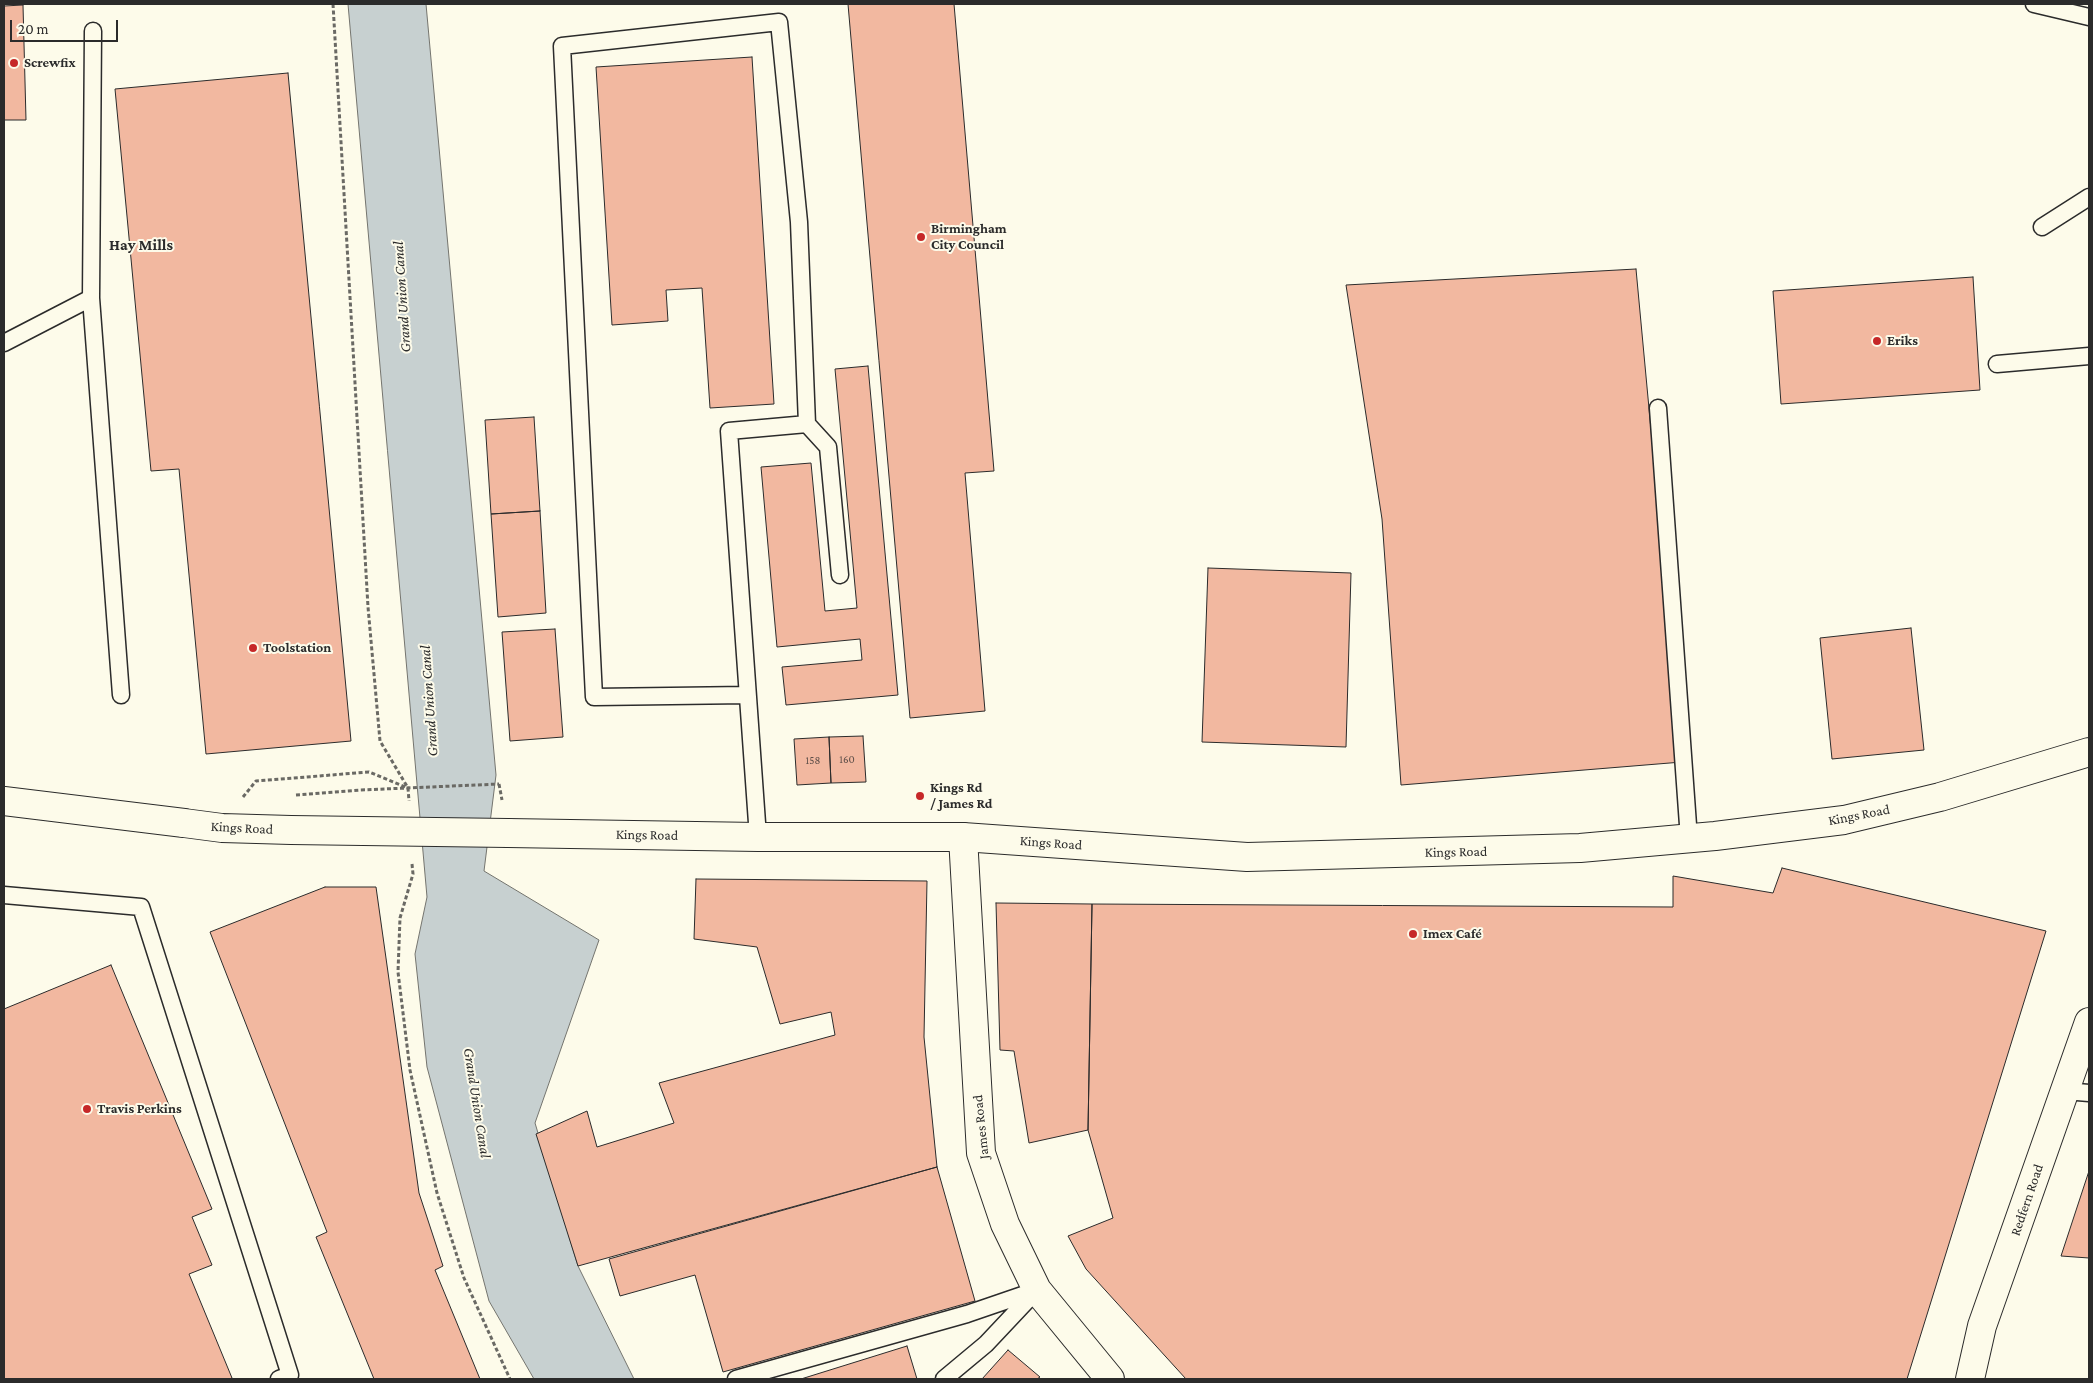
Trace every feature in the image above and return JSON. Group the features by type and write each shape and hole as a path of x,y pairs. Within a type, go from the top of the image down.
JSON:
{"street":[{"name":"Kings Road","path":"4,801 222,828 758,837 963,837 1246,857 1580,848 1689,839 1844,820 1940,797 2089,752"},
{"name":"James Road","path":"963,837 981,1153 1005,1224 1037,1290 1110,1379"},
{"name":"Redfern Road","path":"1970,1379 1982,1326 2077,1092 2089,1022"}],"lane":[{"path":"2034,4 2089,17"},
{"path":"747,695 594,697 562,46 779,22 799,222 807,424 828,447 840,575"},
{"path":"93,31 91,298 121,695"},
{"path":"2042,227 2089,198"},
{"path":"4,343 91,298"},
{"path":"1997,364 2089,356"},
{"path":"1658,408 1689,839"},
{"path":"758,837 729,431 807,424"},
{"path":"4,895 140,908 290,1375 279,1379"},
{"path":"736,1379 967,1314 1037,1290"},
{"path":"944,1379 986,1344 1037,1290"}],"path":[{"path":"333,4 368,607 380,741 408,788 409,807"},
{"path":"238,803 256,781 369,772 408,788"},
{"path":"361,790 498,784"},
{"path":"412,855 413,874 400,918 398,972 410,1070 437,1193 464,1278 510,1379"}],"water":[{"name":"Grand Union Canal","path":"348,4 426,4 496,775 484,871 599,940 535,1123 578,1266 634,1379 534,1379 489,1301 427,1067 415,954 427,897"}],"building":[{"name":"Birmingham City Council","path":"848,4 954,4 994,471 965,473 985,711 910,718"},
{"name":"Screwfix","path":"23,5 26,120 4,120 4,6"},
{"path":"752,57 774,404 710,408 702,288 666,290 668,321 612,325 596,67"},
{"path":"288,73 351,741 206,754 179,469 151,471 115,89"},
{"path":"1636,269 1682,762 1401,785 1382,519 1346,285"},
{"name":"Eriks","path":"1973,277 1980,390 1781,404 1773,291"},
{"path":"868,366 898,695 786,705 782,667 862,660 860,639 777,647 761,467 811,463 825,611 857,608 835,369"},
{"path":"534,417 540,511 491,514 485,420"},
{"path":"540,511 546,613 498,617 491,514"},
{"path":"1208,568 1351,573 1346,747 1202,742"},
{"path":"1911,628 1924,750 1832,759 1820,638"},
{"path":"555,629 563,737 510,741 502,632"},
{"path":"863,736 866,782 831,783 829,737"},
{"path":"829,737 831,783 797,785 794,739"},
{"path":"1782,868 2046,931 1907,1379 1186,1379 1086,1269 1068,1236 1113,1218 1088,1130 1092,904 1673,907 1673,876 1773,893"},
{"path":"696,879 927,881 924,1037 937,1167 578,1266 536,1134 587,1111 597,1147 674,1123 659,1083 835,1035 831,1012 780,1024 757,947 694,939"},
{"path":"325,887 376,887 419,1193 443,1266 435,1270 480,1379 374,1379 316,1237 327,1232 210,932"},
{"path":"996,903 1092,904 1088,1130 1029,1143 1014,1051 1000,1050"},
{"name":"Travis Perkins","path":"111,965 212,1209 192,1217 212,1265 189,1274 232,1378 229,1379 4,1379 4,1009"},
{"path":"937,1167 975,1301 723,1372 695,1275 620,1296 609,1259"},
{"path":"2089,1171 2089,1258 2061,1256"},
{"path":"907,1346 917,1379 801,1379"},
{"path":"1008,1350 1040,1377 1037,1379 982,1379"}],"place":[{"name":"Screwfix","path":"14,63"},
{"name":"Birmingham City Council","path":"921,237"},
{"name":"Eriks","path":"1877,341"},
{"name":"Toolstation","path":"253,648"},
{"name":"Kings Rd / James Rd","path":"920,796"},
{"name":"Imex Café","path":"1413,934"},
{"name":"Travis Perkins","path":"87,1109"}],"district":[{"name":"Hay Mills","path":"141,245"}]}
